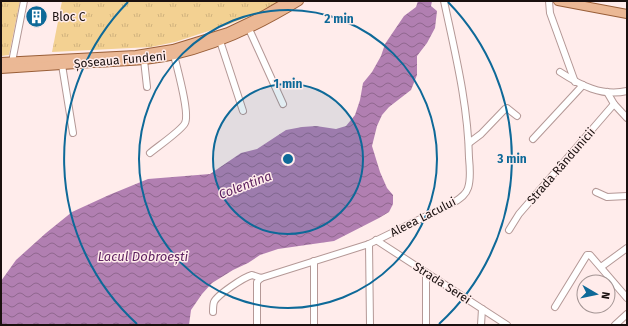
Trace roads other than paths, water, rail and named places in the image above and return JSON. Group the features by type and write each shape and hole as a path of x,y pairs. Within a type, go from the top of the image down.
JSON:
{"main road":[{"name":"Șoseaua Fundeni","path":"1,62 136,55 173,49 232,30 264,15 288,1"},
{"name":"Șoseaua Fundeni","path":"1,68 144,60 174,55 220,41 249,29 275,16 299,1"},
{"path":"558,1 627,14"},
{"path":"581,1 627,10"}],"street":[{"path":"12,62 24,1"},
{"name":"Aleea Lacului","path":"213,312 214,303 218,297 244,278 252,275 261,278 369,244 446,207 465,195 469,183 469,143 464,92 444,1"},
{"path":"549,1 550,13 575,82"},
{"path":"249,29 283,104"},
{"path":"220,41 243,111"},
{"path":"150,153 180,129 185,123 186,111 174,55"},
{"path":"144,60 147,87"},
{"path":"62,65 73,133"},
{"path":"560,72 575,82 607,92 627,91"},
{"path":"533,140 583,85"},
{"path":"607,92 614,104 627,118"},
{"name":"Strada Rândunicii","path":"509,230 519,214 614,104"},
{"path":"469,143 482,134 505,109 509,109 517,116"},
{"path":"596,192 607,197 627,196"},
{"name":"Strada Serei","path":"376,240 507,325"},
{"path":"369,244 370,325"},
{"path":"601,267 627,248"},
{"path":"555,307 587,255 593,257 627,298"},
{"path":"314,261 314,325"},
{"path":"426,272 426,325"},
{"path":"257,325 257,285 259,279 261,278"},
{"path":"481,325 482,309"},
{"path":"615,325 627,314"}],"water":[{"name":"Lacul Dobroești","path":"418,1 432,1 431,6 437,11 435,28 427,43 417,56 417,75 411,90 389,107 382,115 377,126 372,146 380,172 387,188 393,195 393,204 389,212 334,241 278,249 260,255 233,270 212,283 202,294 191,310 189,325 1,325 1,281 16,260 72,212 148,179 210,174 241,153 257,149 286,130 316,126 336,129 346,126 355,115 360,100 363,83 372,72 381,56 385,44 404,16 416,7"}],"place":[{"name":"Bloc C","path":"37,17"}],"water label":[{"name":"Colentina","path":"245,185"}]}
